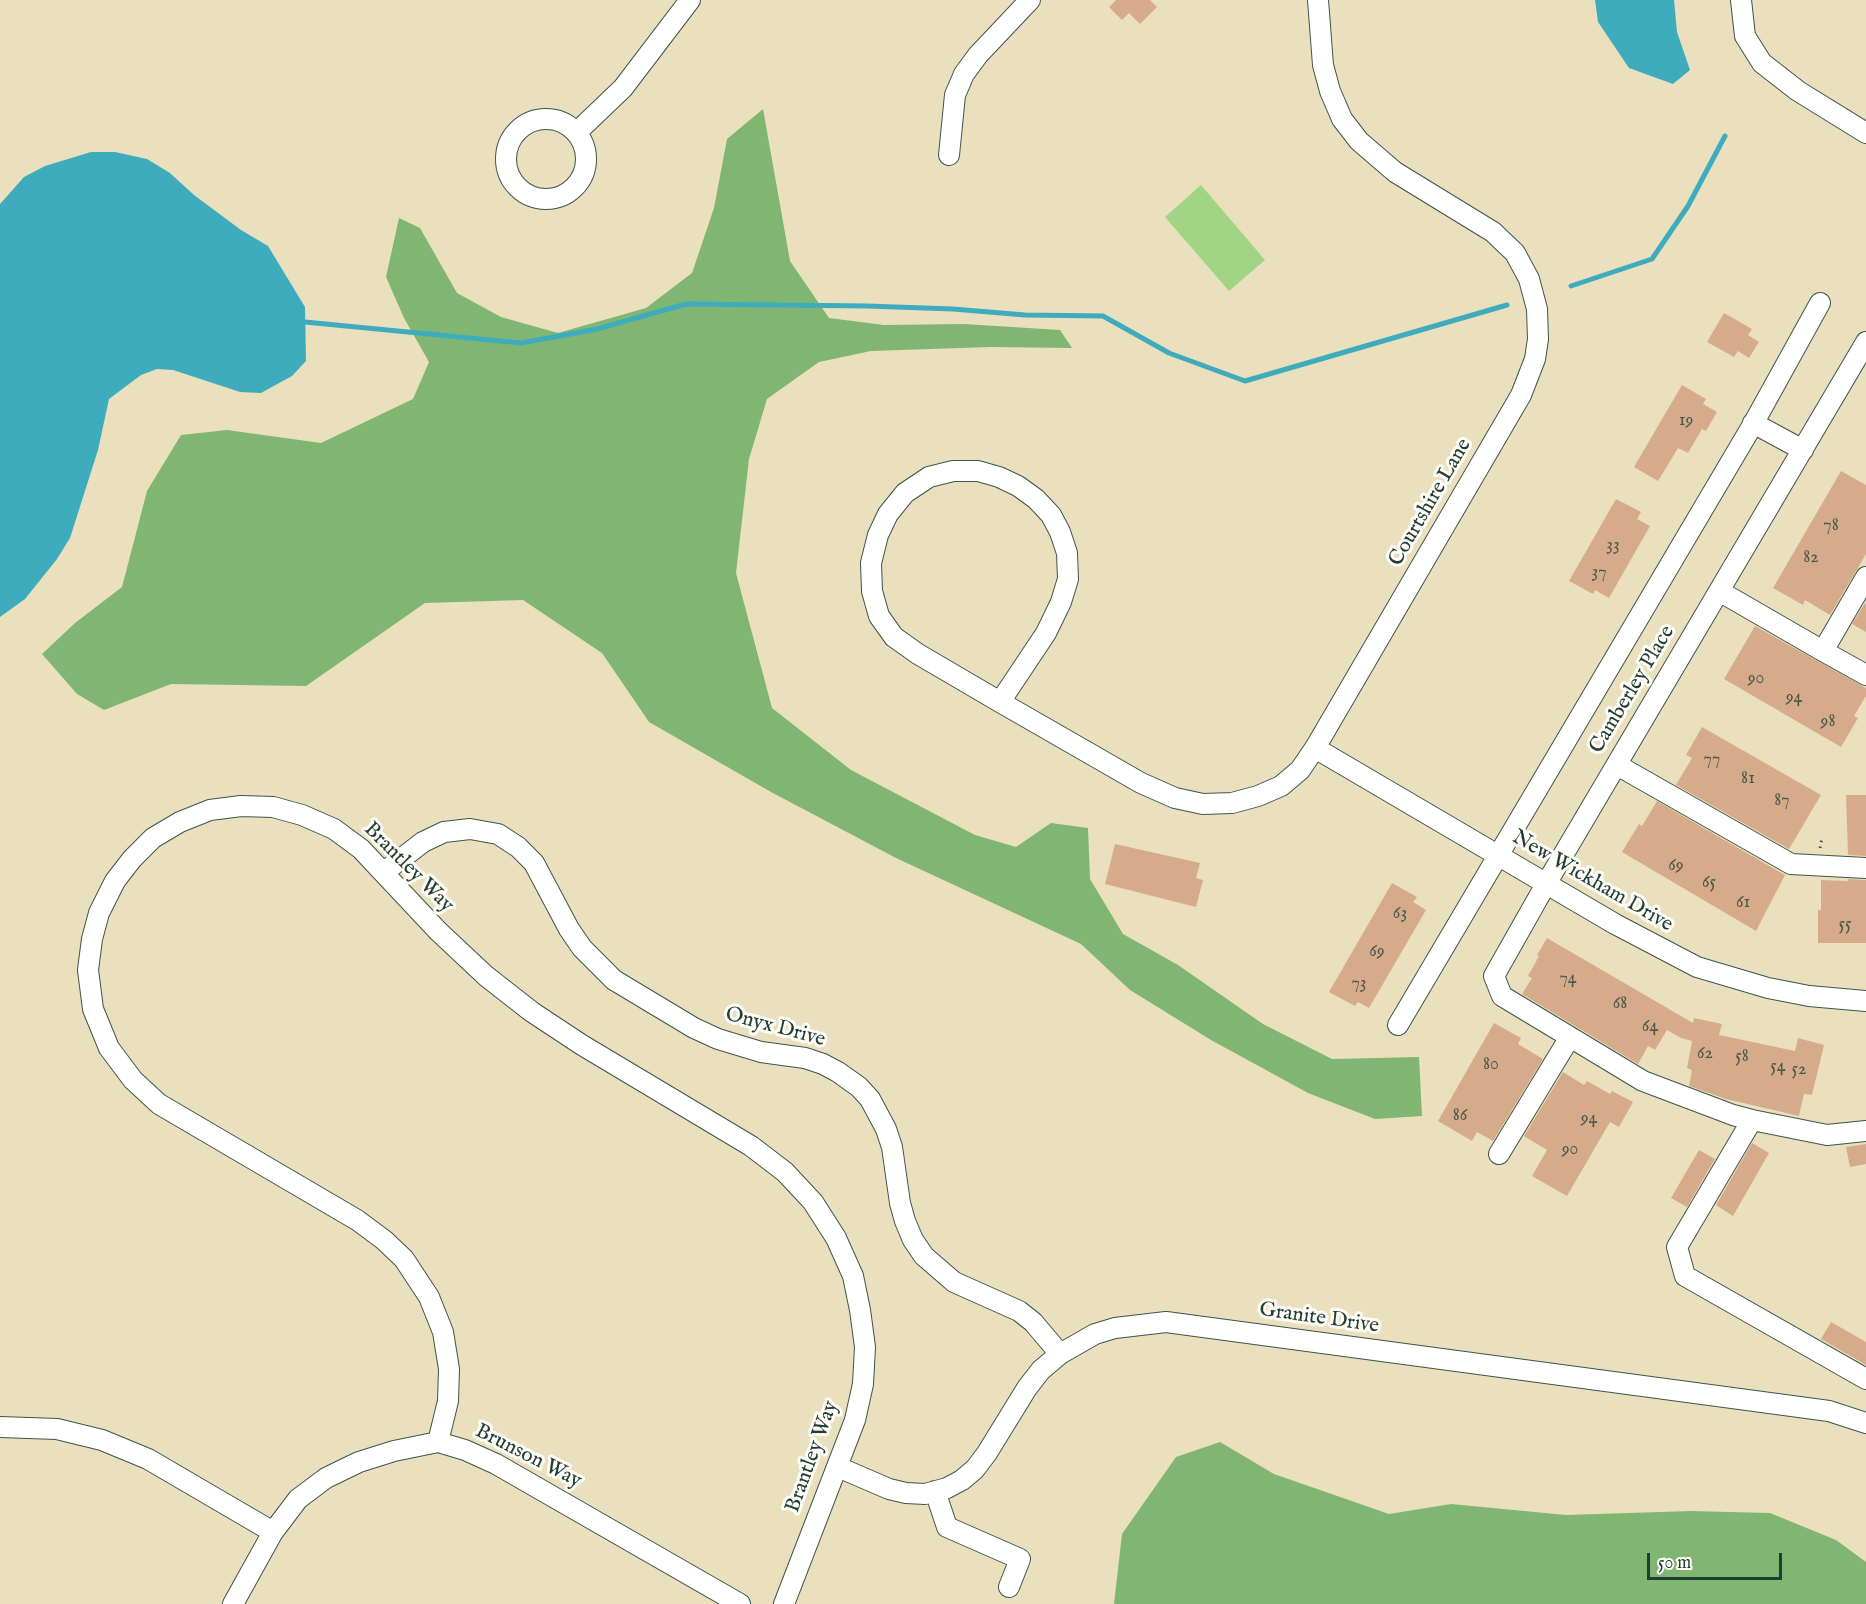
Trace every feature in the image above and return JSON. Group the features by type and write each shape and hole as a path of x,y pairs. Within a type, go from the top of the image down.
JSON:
{"street":[{"path":"577,132 623,88 690,0"},
{"path":"949,155 955,95 964,74 978,55 1030,0"},
{"name":"Courtshire Lane","path":"1000,702 1046,633 1061,602 1068,579 1067,553 1051,514 1018,486 978,471 953,471 928,477 905,492 888,514 878,536 871,563 872,591 879,616 894,637 918,654 1000,702 1141,783 1175,798 1203,804 1232,803 1258,796 1281,786 1300,770 1316,748 1510,415 1531,371 1538,339 1537,309 1529,279 1515,253 1493,232 1395,172 1359,141 1342,119 1330,91 1323,65 1318,0"},
{"path":"1741,0 1745,36 1762,63 1798,91 1866,133"},
{"path":"538,119 552,119 566,123 577,132 584,143 586,162 581,180 573,190 550,200 538,199 526,194 515,185 508,173 506,159 508,146 515,133 525,124 538,119"},
{"name":"Camberley Place","path":"1398,1025 1753,423 1820,303"},
{"name":"Camberley Place","path":"1866,342 1494,976 1502,996 1643,1081 1752,1120 1827,1135 1866,1131"},
{"path":"1753,423 1803,450"},
{"path":"1823,651 1866,577"},
{"path":"1719,591 1866,675"},
{"name":"New Wickham Drive","path":"1316,748 1626,930 1697,967 1768,988 1809,996 1866,1001"},
{"path":"1617,765 1791,864 1866,868"},
{"name":"Brantley Way","path":"438,1442 448,1401 449,1370 443,1332 429,1297 404,1259 384,1240 357,1220 159,1104 132,1080 109,1048 93,1009 88,970 92,939 99,913 115,881 132,859 153,838 180,822 210,810 252,806 273,807 302,815 334,829 361,849 438,932 486,976 532,1012 582,1045 751,1146 785,1172 813,1202 837,1238 853,1276 865,1347 863,1383 855,1420 784,1604"},
{"name":"Onyx Drive","path":"384,872 423,842 444,832 470,829 498,834 518,847 534,862 569,929 582,948 614,980 718,1040 754,1050 805,1058 838,1072 859,1087 870,1099 886,1130 892,1148 905,1221 913,1240 924,1256 954,1282 1019,1311 1033,1322 1060,1354"},
{"path":"1499,1154 1570,1037"},
{"path":"1752,1120 1677,1247 1685,1276 1866,1379"},
{"name":"Granite Drive","path":"838,1467 906,1493 924,1494 947,1488 962,1480 975,1469 1027,1388 1041,1370 1060,1354 1095,1334 1115,1328 1166,1322 1829,1411 1866,1423"},
{"path":"0,1427 57,1429 102,1440 148,1459 273,1532"},
{"name":"Brunson Way","path":"233,1604 273,1532 298,1499 326,1478 359,1462 394,1451 438,1442 465,1450 496,1464 740,1604"},
{"path":"935,1491 947,1527 1020,1559 1008,1587"}],"green space":[{"path":"763,109 790,261 829,318 884,325 964,324 1060,330 1072,348 991,347 871,351 819,362 767,399 749,459 736,573 772,708 851,770 975,835 1016,847 1051,823 1088,828 1090,879 1123,934 1178,965 1263,1024 1332,1059 1419,1057 1422,1116 1375,1119 1308,1093 1211,1040 1130,990 1081,944 896,858 771,792 649,722 602,653 523,600 425,603 306,686 171,684 104,710 77,694 42,654 75,623 122,587 147,491 181,435 227,430 321,443 413,399 429,362 404,318 386,277 399,218 420,228 457,293 501,317 558,333 646,308 692,273 714,208 727,139"},
{"path":"1201,185 1265,260 1229,291 1165,217"},
{"path":"1220,1442 1274,1474 1389,1514 1451,1504 1566,1515 1691,1511 1770,1513 1836,1540 1866,1562 1866,1604 1114,1604 1122,1534 1176,1457"}],"water":[{"path":"1595,0 1674,0 1677,32 1690,70 1673,84 1629,68 1598,22"},
{"path":"91,152 115,152 147,159 170,173 194,195 241,230 268,246 305,307 306,361 292,376 261,393 240,392 173,370 157,369 141,375 109,399 98,450 70,538 57,559 25,599 0,617 0,204 24,177 45,166"}],"building":[{"path":"1116,0 1150,0 1157,7 1140,24 1129,13 1122,20 1109,7"},
{"path":"1724,313 1752,329 1748,335 1759,342 1749,358 1738,351 1734,357 1707,342"},
{"path":"1682,385 1706,399 1703,404 1717,412 1706,431 1702,429 1688,453 1678,448 1658,481 1634,467"},
{"path":"1841,471 1866,485 1866,554 1830,615 1805,600 1803,605 1773,588"},
{"path":"1616,499 1641,512 1637,519 1650,526 1609,598 1595,590 1593,594 1569,581"},
{"path":"1866,604 1866,632 1852,624"},
{"path":"1755,626 1866,688 1866,696 1854,716 1858,718 1841,747 1724,679"},
{"path":"1702,727 1821,795 1789,849 1676,785 1692,758 1686,755"},
{"path":"1846,795 1866,795 1866,856 1848,855"},
{"path":"1657,801 1785,875 1756,931 1622,852 1639,824 1642,826"},
{"path":"1115,844 1200,863 1196,878 1203,880 1196,907 1105,884"},
{"path":"1848,879 1866,880 1866,943 1818,943 1821,880 1848,881"},
{"path":"1392,883 1417,897 1413,902 1426,910 1369,1008 1358,1002 1355,1006 1329,992"},
{"path":"1547,938 1693,1023 1694,1018 1722,1024 1719,1035 1795,1051 1798,1038 1824,1045 1812,1095 1804,1094 1799,1116 1726,1099 1689,1086 1692,1070 1687,1068 1692,1041 1667,1030 1655,1050 1648,1046 1638,1064 1522,994 1532,978 1528,976"},
{"path":"1494,1023 1521,1038 1518,1044 1543,1059 1493,1141 1477,1132 1472,1141 1438,1121"},
{"path":"1563,1072 1584,1085 1587,1081 1610,1094 1612,1091 1633,1102 1619,1127 1610,1122 1567,1196 1532,1176 1547,1150 1524,1136"},
{"path":"1752,1143 1769,1153 1733,1216 1716,1205"},
{"path":"1866,1144 1866,1164 1850,1167 1846,1147"},
{"path":"1699,1150 1715,1159 1687,1207 1671,1198"},
{"path":"1831,1322 1866,1342 1866,1365 1821,1339"}],"waterway":[{"path":"1571,286 1652,259 1688,206 1725,136"},
{"path":"305,322 521,343 597,329 686,304 867,306 953,309 1025,315 1103,316 1169,353 1245,381 1507,305"}]}
